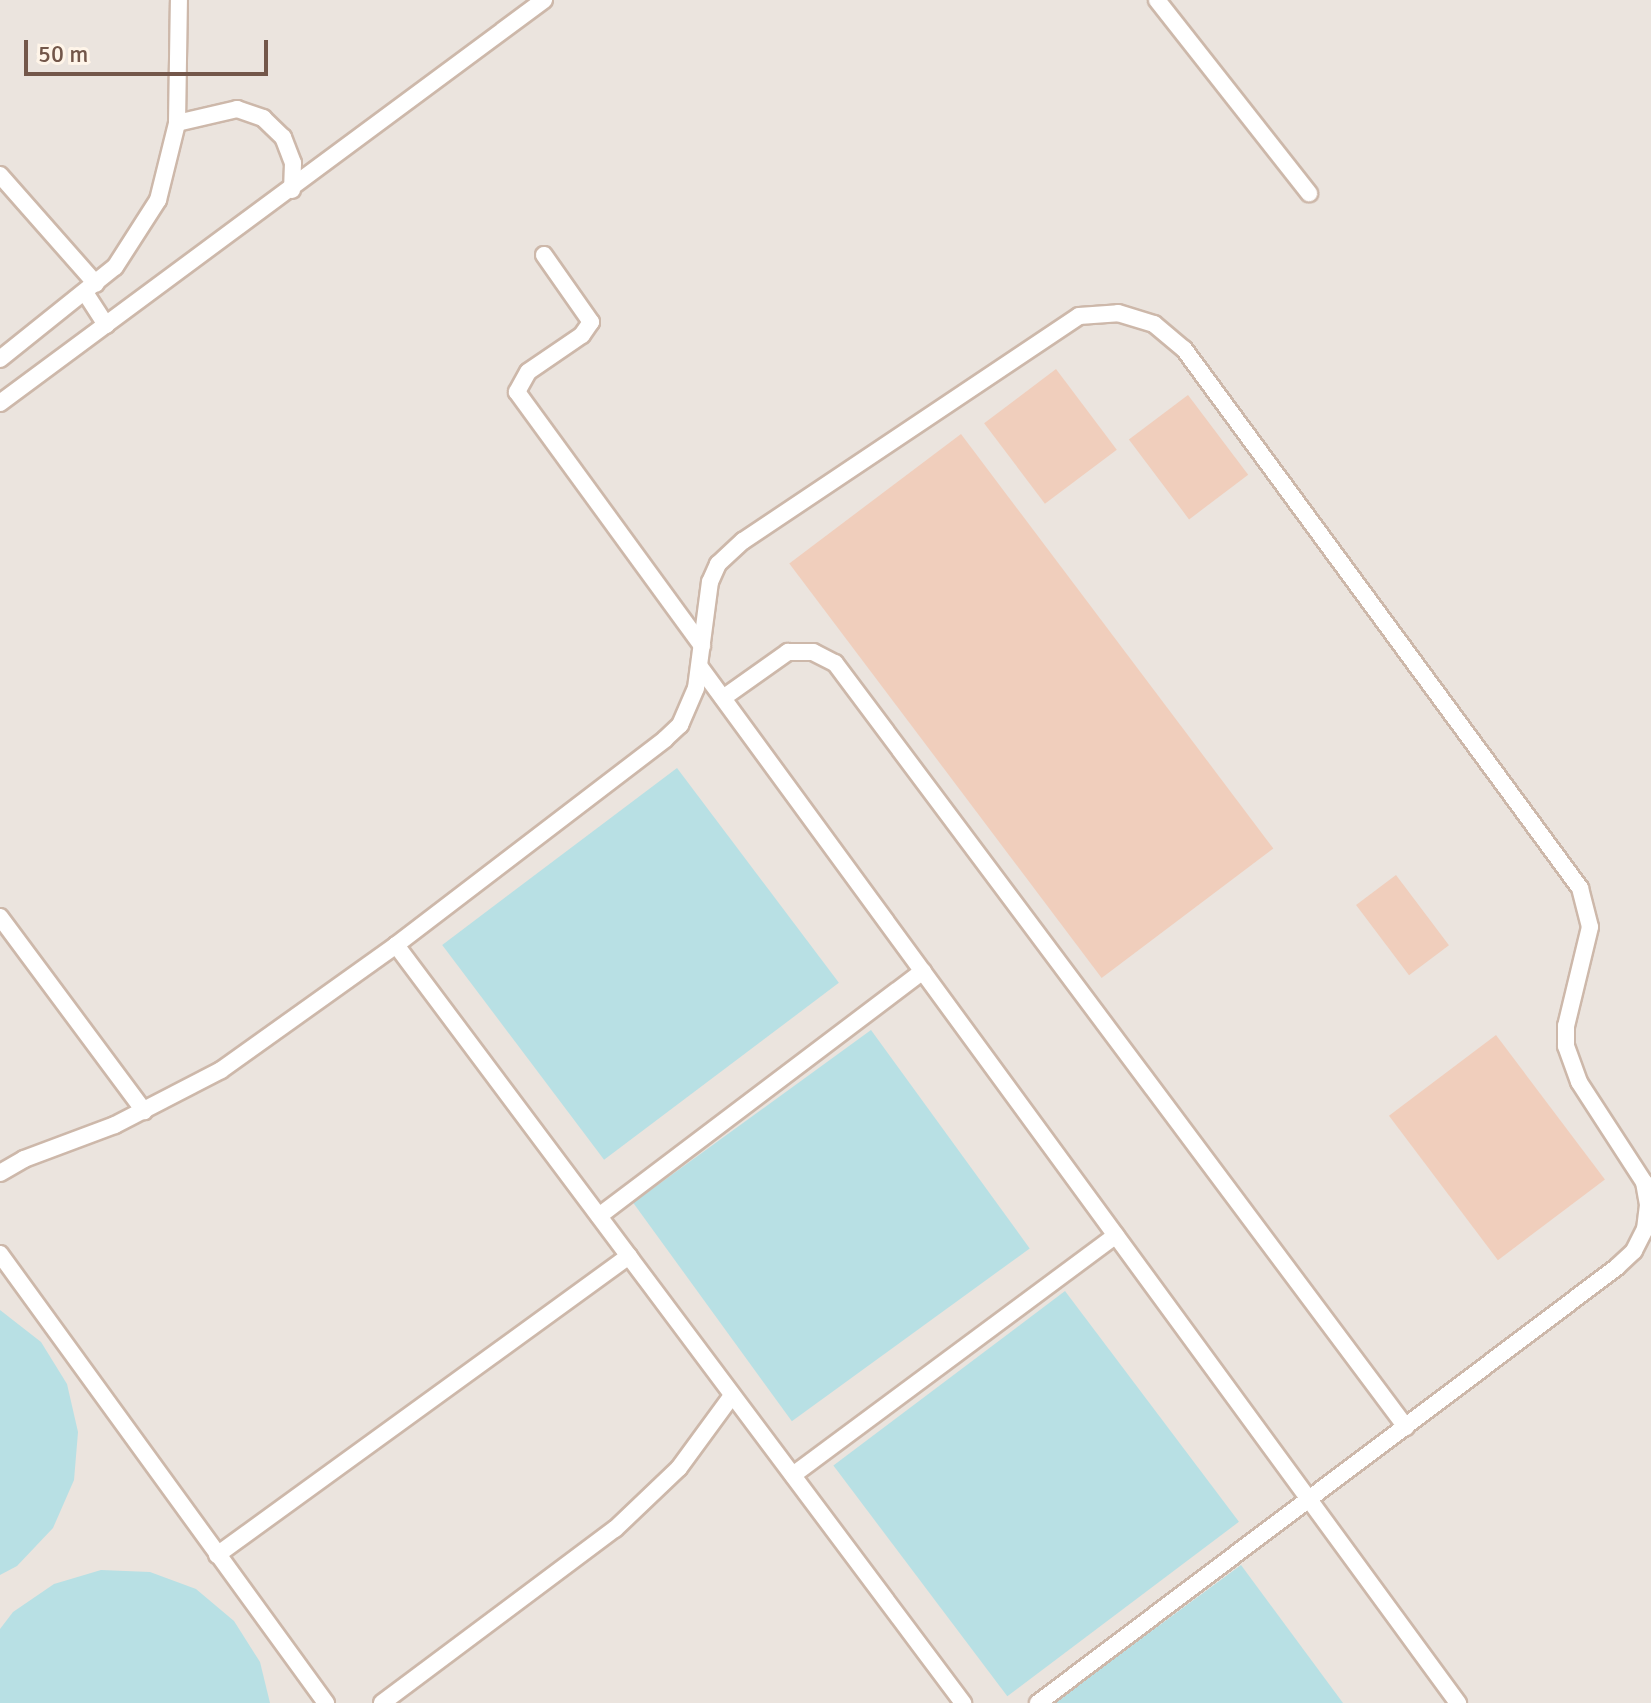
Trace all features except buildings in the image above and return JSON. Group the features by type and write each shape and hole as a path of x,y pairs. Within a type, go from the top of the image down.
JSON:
{"lane":[{"path":"0,359 91,289 140,235 158,200 177,123 179,0"},
{"path":"0,403 292,190 544,0"},
{"path":"1157,0 1309,193"},
{"path":"177,123 210,111 237,109 263,118 283,137 293,163 292,190"},
{"path":"0,175 91,289 106,325"},
{"path":"544,255 591,322 582,335 528,372 517,392 702,646"},
{"path":"0,1173 24,1159 144,1111 221,1070 396,945 665,739 690,707 700,667 706,595 728,553 1045,334 1079,316 1118,313 1154,324 1184,349 1569,870 1587,907 1588,947 1566,1026 1566,1046 1579,1082 1644,1182 1648,1205 1645,1229 1634,1251 1617,1267 1038,1703"},
{"path":"723,698 788,652 813,652 835,663 1406,1427"},
{"path":"700,667 1458,1703"},
{"path":"0,917 144,1111"},
{"path":"396,945 731,1397 963,1703"},
{"path":"599,1216 923,971"},
{"path":"793,1475 1116,1235"},
{"path":"0,1254 326,1703"},
{"path":"217,1555 629,1256"},
{"path":"382,1703 638,1510 679,1468 731,1397"}],"shaded area":[{"path":"0,0 1651,0 1651,1703 0,1703"}],"water":[{"path":"677,768 839,983 604,1160 442,945"},
{"path":"871,1030 1030,1248 792,1421 633,1203"},
{"path":"1065,1291 1239,1522 1007,1696 833,1466"},
{"path":"0,1310 41,1342 67,1384 78,1432 74,1480 53,1528 17,1566 0,1575"},
{"path":"1241,1565 1343,1703 1054,1703"},
{"path":"101,1570 150,1572 196,1589 234,1621 260,1662 270,1703 0,1703 0,1629 13,1612 54,1584"}]}
